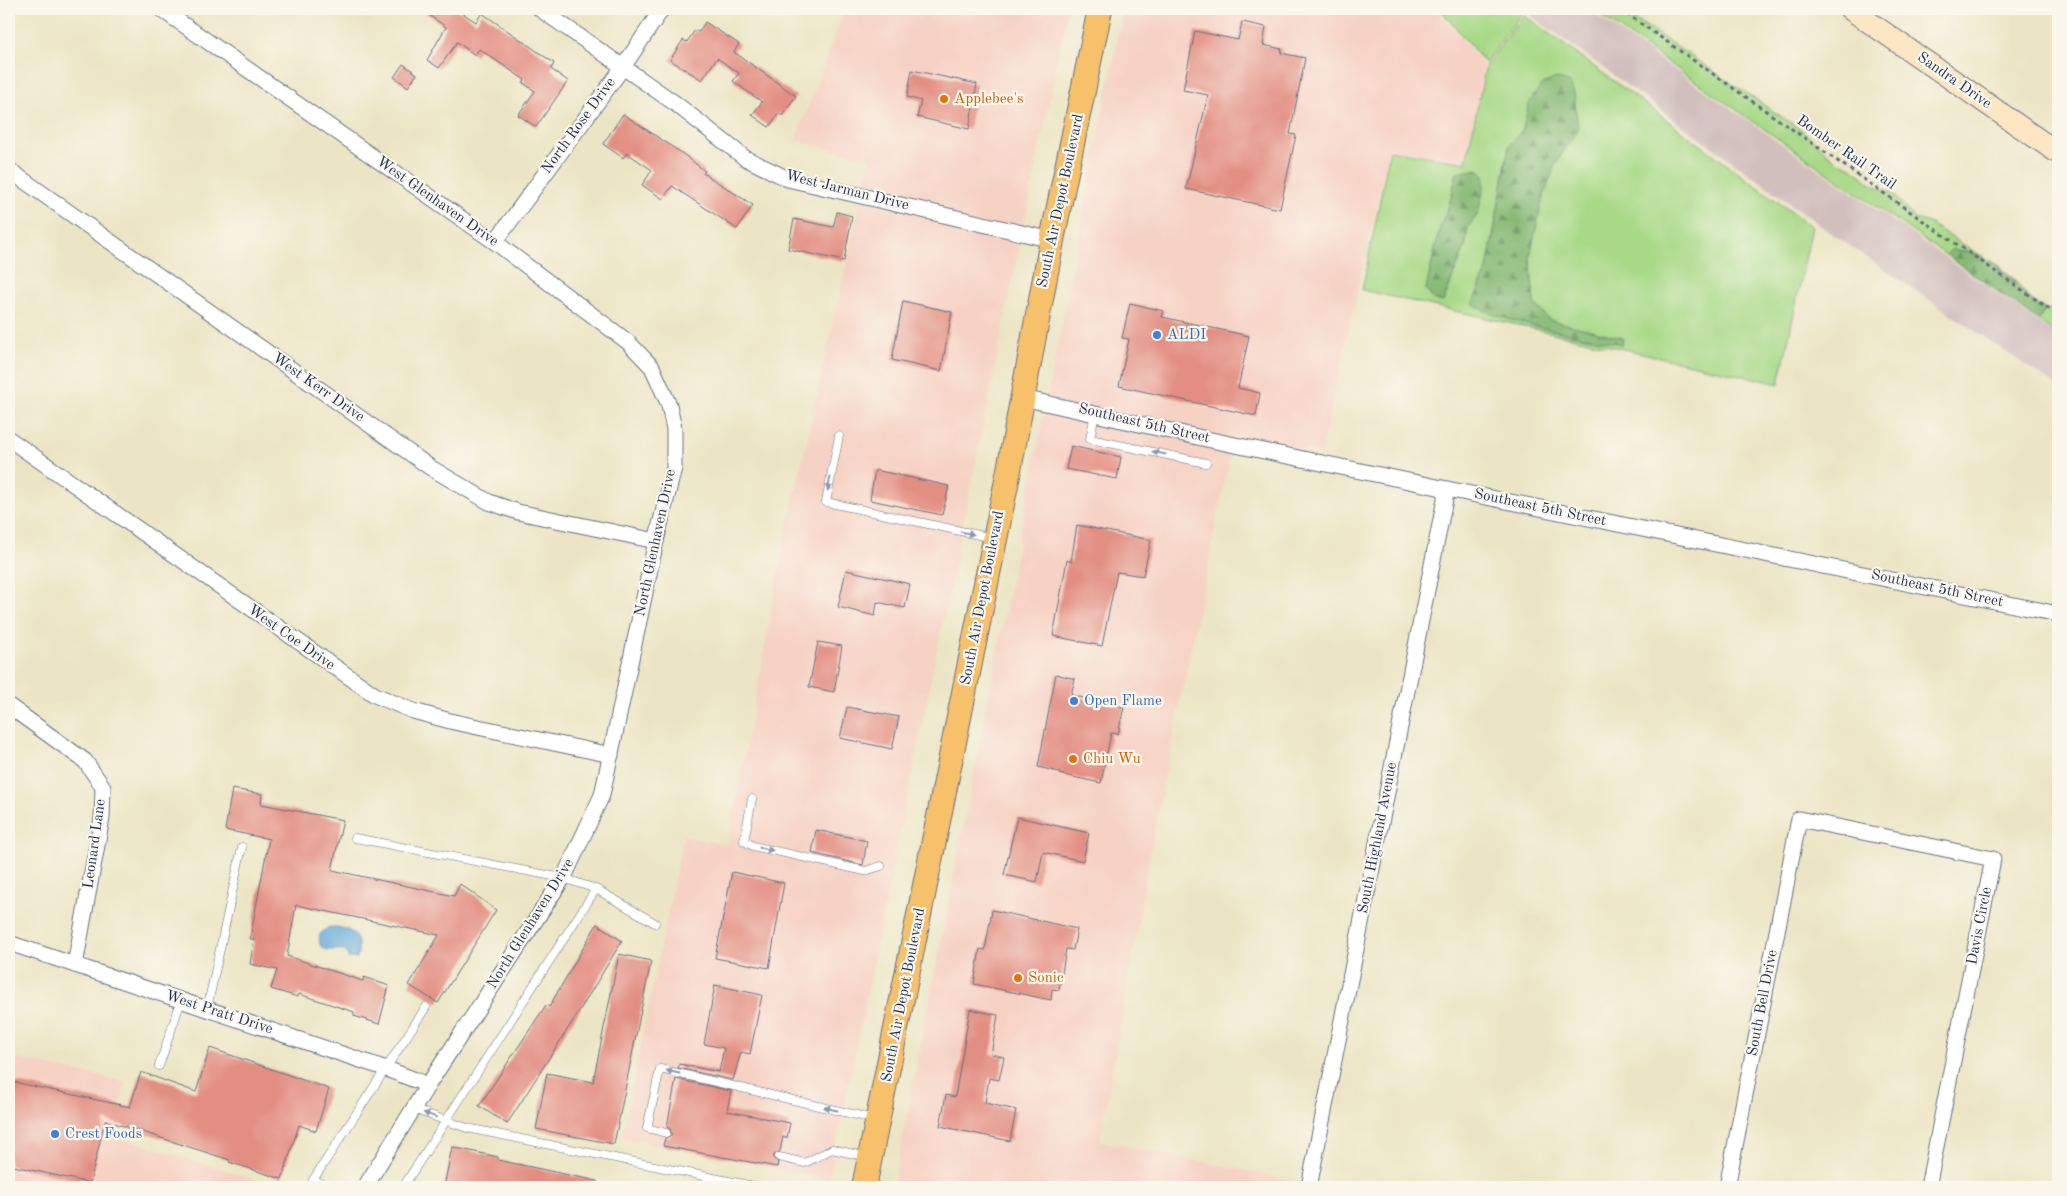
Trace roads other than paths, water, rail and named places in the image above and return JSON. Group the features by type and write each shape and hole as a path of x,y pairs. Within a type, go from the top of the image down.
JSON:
{"main road":[{"name":"South Air Depot Boulevard","path":"864,1187 1023,398 1052,240 1100,9"}],"street":[{"name":"West Glenhaven Drive","path":"161,9 495,242 628,342 652,368 669,405 674,429"},
{"name":"West Jarman Drive","path":"540,9 676,104 745,158 788,179 1052,240"},
{"name":"North Rose Drive","path":"495,242 662,9"},
{"name":"Sandra Drive","path":"1850,9 2058,153"},
{"name":"West Kerr Drive","path":"9,170 431,468 464,489 489,502 518,512 656,541"},
{"name":"Southeast 5th Street","path":"1023,398 1211,440 2058,614"},
{"name":"North Glenhaven Drive","path":"366,1187 428,1085 563,878 602,794 656,541 674,468 674,429"},
{"name":"West Coe Drive","path":"9,439 375,696 413,711 454,722 610,755"},
{"name":"South Highland Avenue","path":"1309,1187 1447,489"},
{"name":"Leonard Lane","path":"9,706 85,761 103,787 102,818 75,965"},
{"name":"South Bell Drive","path":"1727,1187 1799,819"},
{"name":"Davis Circle","path":"1799,819 1993,859 1928,1187"},
{"name":"West Pratt Drive","path":"9,943 386,1069 428,1085"}],"lane":[{"path":"1095,413 1090,439 1206,463"},
{"path":"839,436 826,502 995,539"},
{"path":"752,799 744,841 752,846 865,871 881,866"},
{"path":"355,838 563,878 596,889 655,923"},
{"path":"207,1009 242,847"},
{"path":"403,1187 596,889"},
{"path":"159,1066 181,1001"},
{"path":"329,1187 313,1180 426,1007"},
{"path":"666,1133 647,1128 660,1069 879,1120"},
{"path":"413,1109 467,1128 758,1187"},
{"path":"779,1157 805,1163 832,1149 871,1158"}],"water":[{"path":"329,927 343,928 353,934 358,943 357,958 348,958 346,951 327,950 321,946 319,941 320,934"}],"place":[{"name":"Applebee's","path":"944,99"},
{"name":"ALDI","path":"1157,335"},
{"name":"Open Flame","path":"1074,701"},
{"name":"Chiu Wu","path":"1073,759"},
{"name":"Sonic","path":"1018,978"},
{"name":"Crest Foods","path":"55,1134"}]}
